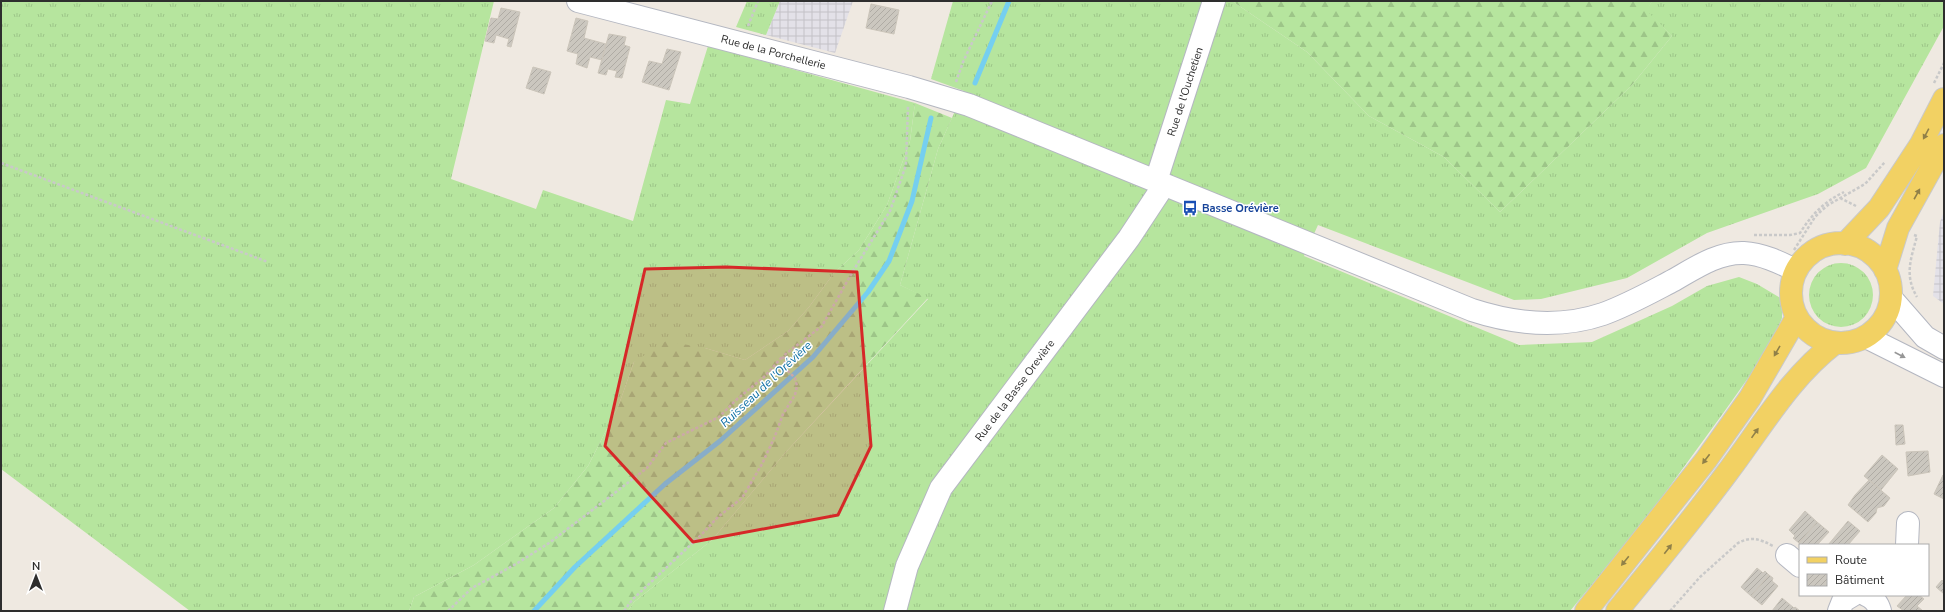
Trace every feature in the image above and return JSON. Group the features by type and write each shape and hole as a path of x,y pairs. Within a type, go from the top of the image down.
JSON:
{"main road":[{"path":"1845,244 1879,208 1921,144 1937,94"},
{"path":"1885,270 1898,228 1944,145"},
{"path":"1845,244 1857,245 1876,256 1890,281 1891,298 1884,318 1878,327 1866,337 1849,343 1823,341 1813,336 1803,327 1797,317 1791,298 1792,282 1795,270 1809,254 1823,246 1845,244"},
{"path":"1586,611 1706,460 1750,398 1797,317"},
{"path":"1617,611 1662,557 1728,472 1773,407 1801,373 1836,343"}],"street":[{"name":"Rue de la Porchellerie","path":"578,1 909,87 969,105 1494,318 1518,322 1553,323 1583,319 1601,314 1636,300 1704,264 1734,253 1756,254 1772,259 1795,270"},
{"name":"Rue de l'Ouchetien","path":"1160,183 1214,1"},
{"name":"Rue de la Basse Orevière","path":"895,611 906,566 941,488 1129,238 1160,183"},
{"path":"1891,298 1925,337 1944,348"},
{"path":"1866,337 1944,376"},
{"path":"1907,544 1908,523"}],"path":[{"path":"742,43 758,1"},
{"path":"956,83 963,62 992,1"},
{"path":"1937,94 1944,63"},
{"path":"448,611 472,588 516,564 549,543 612,495 646,468 666,443 719,417 736,400 764,378 783,356 822,326 853,271 890,211 906,165 909,87"},
{"path":"1795,248 1821,211 1828,205 1865,184 1885,161"},
{"path":"1,163 268,262"},
{"path":"1750,236 1756,234 1790,235 1800,233 1819,208 1844,192"},
{"path":"1898,228 1917,236 1909,270 1912,289 1918,299"},
{"path":"624,611 633,598 700,536 718,517 742,498 776,436 783,414 794,395 797,386 795,378 787,370 783,356"},
{"path":"1670,611 1720,558 1744,539 1755,538 1766,542 1794,560"}],"highlighted area":[{"path":"726,267 857,272 871,446 838,515 693,542 605,446 645,269"}],"shaded area":[{"path":"780,1 853,1 835,53 766,35"},
{"path":"1944,211 1944,304 1933,296 1940,222"}],"green space":[{"path":"1,1 494,1 451,179 536,209 543,190 633,221 666,100 690,104 708,46 915,103 910,141 887,205 859,250 834,273 809,307 788,331 745,360 705,348 634,362 618,407 588,466 554,508 474,565 414,597 409,611 190,611 1,469"},
{"path":"747,1 780,1 766,35 736,27"},
{"path":"953,1 1232,1 1307,52 1369,116 1444,157 1500,212 1632,85 1672,36 1646,11 1652,1 1944,1 1944,26 1866,168 1818,194 1707,233 1627,278 1541,299 1514,300 1318,225 1304,256 1519,345 1592,342 1672,306 1707,286 1739,277 1757,284 1782,299 1782,318 1770,347 1646,519 1570,611 628,611 634,602 712,540 785,453 928,299 900,285 938,149 964,91 931,79"},
{"path":"1232,1 1652,1 1647,11 1672,36 1632,85 1500,212 1444,157 1369,116 1307,52"},
{"path":"915,103 952,118 938,149 900,285 928,298 785,453 712,540 634,602 628,611 409,611 414,597 474,565 554,508 588,466 618,407 634,362 666,341 705,348 745,360 788,331 809,307 834,273 859,250 887,205 910,141"},
{"path":"1841,263 1859,269 1867,277 1873,295 1867,313 1859,321 1841,327 1823,321 1815,313 1809,295 1815,277 1823,269"}],"building":[{"path":"871,4 899,10 894,34 866,28"},
{"path":"501,8 520,12 511,47 507,46 509,39 496,35 494,43 485,41 491,18 498,19"},
{"path":"576,18 588,21 584,38 606,44 602,60 590,57 587,68 576,64 578,54 567,51"},
{"path":"609,34 626,37 624,45 630,47 622,78 615,77 617,71 608,69 606,75 598,73"},
{"path":"667,49 681,52 669,90 642,82 649,61 662,64"},
{"path":"533,67 551,72 544,94 526,88"},
{"path":"1895,425 1903,425 1905,444 1896,445"},
{"path":"1928,451 1930,472 1908,476 1906,452"},
{"path":"1882,455 1898,469 1881,490 1864,476"},
{"path":"1944,475 1944,499 1934,494"},
{"path":"1869,480 1890,498 1884,506 1877,508 1876,513 1868,522 1848,505"},
{"path":"1805,511 1817,522 1799,543 1793,538 1795,536 1789,530"},
{"path":"1848,521 1860,531 1849,544 1829,544"},
{"path":"1817,522 1829,532 1818,544 1799,543"},
{"path":"1757,568 1763,573 1765,571 1769,575 1751,596 1741,587"},
{"path":"1769,575 1773,578 1772,581 1778,586 1762,605 1751,596"},
{"path":"1942,580 1944,582 1944,594 1936,587"},
{"path":"1906,596 1920,596 1924,599 1917,606 1923,611 1904,611 1897,606"},
{"path":"1782,598 1794,608 1795,607 1800,611 1772,611"}],"waterway":[{"name":"Ruisseau de l'Orévière","path":"975,83 1009,1"},
{"name":"Ruisseau de l'Orévière","path":"534,611 575,567 665,484 720,441 813,357 868,292 889,261 912,201 931,118"}],"place":[{"name":"Basse Orévière","path":"1190,208"}]}
